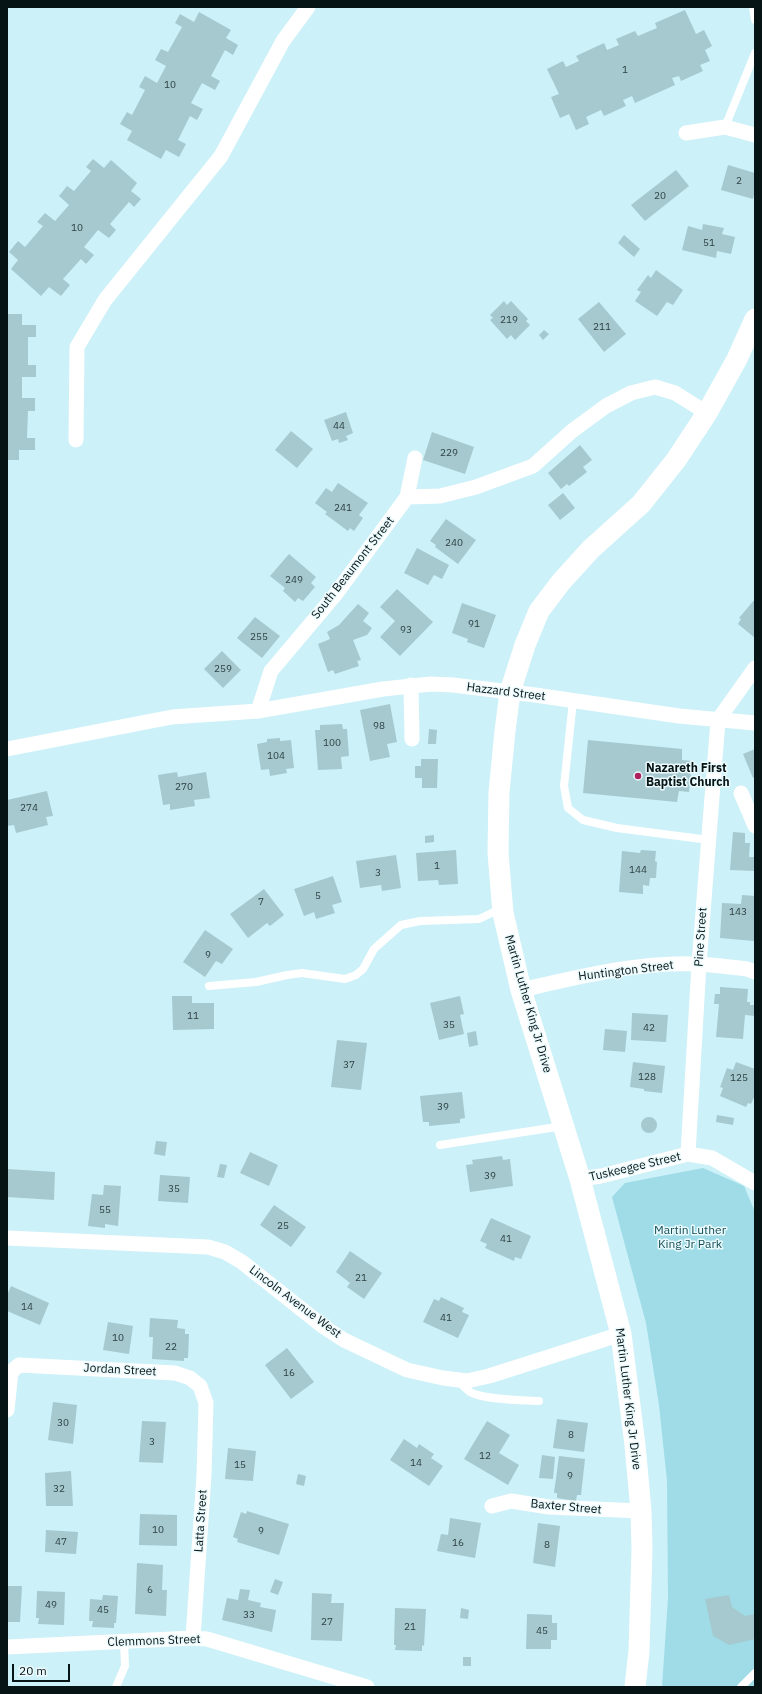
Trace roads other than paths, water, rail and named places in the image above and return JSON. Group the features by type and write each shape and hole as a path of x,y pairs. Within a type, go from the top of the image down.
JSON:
{"main road":[{"name":"Martin Luther King Jr Drive","path":"635,1687 642,1565 641,1511 635,1445 621,1334 580,1179 522,990 503,907 498,852 499,792 510,692 525,645 539,611 561,582 591,549 641,504 676,460 707,413 737,359 755,319"}],"street":[{"path":"76,440 77,347 105,300 221,156 283,41 308,7"},
{"path":"686,133 725,127 755,135"},
{"path":"415,458 406,497 440,496 476,488 533,466 572,431 606,406 631,393 655,387 675,393 707,413"},
{"name":"South Beaumont Street","path":"258,711 271,671 335,595 406,497"},
{"path":"718,720 755,668"},
{"path":"411,685 412,739"},
{"name":"Hazzard Street","path":"258,711 411,685 453,685 679,716 755,723"},
{"path":"7,749 172,717 258,711"},
{"name":"Pine Street","path":"688,1154 699,964 718,720"},
{"path":"741,793 755,826"},
{"name":"Huntington Street","path":"522,990 589,974 660,965 699,964 748,969 755,972"},
{"name":"Tuskeegee Street","path":"580,1179 601,1176 688,1154 712,1158 755,1183"},
{"name":"Lincoln Avenue West","path":"7,1238 208,1247 225,1252 242,1262 344,1340 407,1370 467,1382 621,1334"},
{"name":"Jordan Street","path":"7,1410 11,1372 19,1365 175,1373 190,1378 200,1386 206,1403"},
{"name":"Latta Street","path":"193,1638 204,1475 206,1403"},
{"name":"Baxter Street","path":"492,1506 511,1501 549,1507 641,1511"},
{"name":"Clemmons Street","path":"7,1647 193,1638 207,1640 367,1687"}],"lane":[{"path":"753,7 755,20"},
{"path":"725,127 755,53"},
{"path":"573,701 564,786 568,808 583,820 617,828 709,840"},
{"path":"209,986 256,982 302,973 346,979 363,970 374,949 401,925 420,921 479,919 503,907"},
{"path":"440,1145 563,1126"},
{"path":"458,1380 466,1388 476,1394 491,1397 539,1401"},
{"path":"116,1687 125,1666 124,1642"},
{"path":"741,1687 755,1673"}],"place":[{"name":"Nazareth First Baptist Church","path":"638,776"}],"park label":[{"name":"Martin Luther King Jr Park","path":"690,1238"}]}
